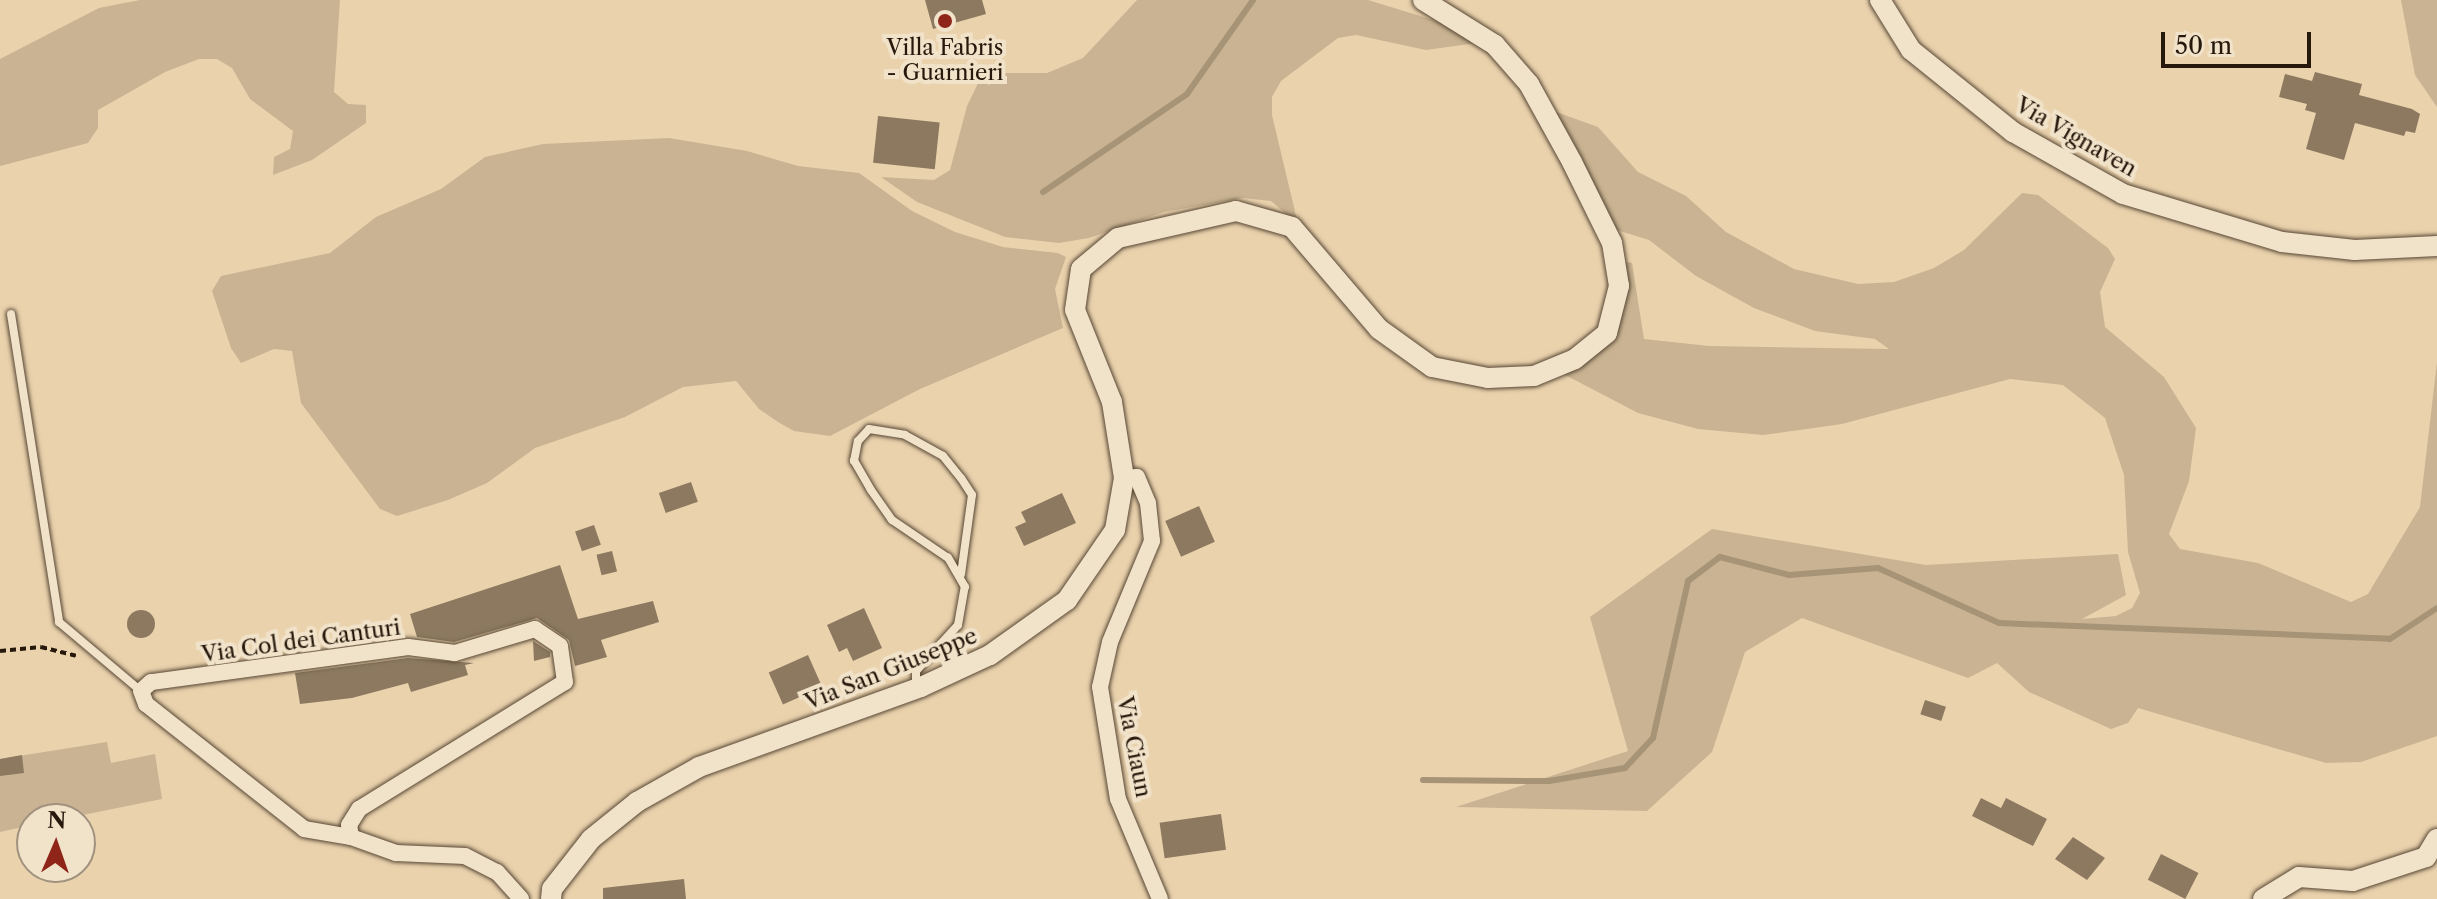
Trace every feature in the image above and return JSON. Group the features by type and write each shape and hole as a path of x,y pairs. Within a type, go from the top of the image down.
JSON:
{"street":[{"name":"Via San Giuseppe","path":"551,899 552,889 591,839 637,802 699,767 916,689 990,655 1067,600 1115,530 1124,478 1112,402 1075,310 1081,269 1118,238 1236,211 1292,227 1379,329 1432,367 1488,378 1534,376 1575,359 1607,333 1619,286 1612,243 1529,84 1495,45 1423,0"},
{"name":"Via Vignaven","path":"1880,0 1922,60 2013,132 2123,194 2282,242 2355,250 2437,246"},
{"name":"Via Ciaun","path":"1124,478 1137,477 1148,503 1152,541 1110,642 1100,687 1118,799 1160,899"},
{"name":"Via Col dei Canturi","path":"141,691 151,682 408,647 455,653 535,629 560,646 565,682 359,809 349,825 351,837"},
{"path":"141,691 146,704 304,829 351,837 396,853 465,856 497,872 521,899"},
{"path":"2263,899 2299,877 2353,881 2426,857 2437,839"}],"lane":[{"path":"11,314 59,622 141,691"},
{"path":"916,689 916,671 958,625 965,600 961,574 972,495 943,456 905,435 869,429 858,441 854,461 871,490 892,520 948,558 961,574"}],"path":[{"path":"0,651 41,647 82,659"}],"shaded area":[{"path":"140,0 340,0 334,92 348,104 366,105 366,123 312,160 273,175 274,157 290,149 293,131 250,99 232,68 217,59 199,59 165,72 98,110 98,128 88,143 0,166 0,59 99,8"},
{"path":"1137,0 1368,0 1453,26 1484,42 1426,50 1356,35 1338,38 1281,81 1272,97 1272,115 1298,224 1271,201 1243,198 1164,212 1089,238 1059,243 1005,237 917,202 881,177 934,180 950,170 967,106 983,73 1047,73 1083,58"},
{"path":"2401,0 2437,0 2437,107 2415,75"},
{"path":"1548,109 1598,127 1638,172 1686,196 1726,232 1794,269 1858,284 1894,282 1934,268 1964,250 2022,193 2038,195 2108,248 2115,259 2100,292 2105,327 2164,377 2196,428 2189,481 2169,534 2180,549 2258,563 2351,602 2368,594 2420,507 2437,362 2437,736 2361,762 2326,763 2138,708 2128,723 2111,729 2029,692 1997,663 1968,678 1802,618 1745,652 1712,752 1647,811 1456,807 1628,751 1590,617 1712,529 1926,565 2118,554 2126,595 2082,619 2116,616 2132,608 2140,593 2128,552 2124,475 2105,418 2063,385 2010,379 1842,424 1763,435 1698,429 1638,413 1550,367 1598,340 1614,259 1632,263 1644,339 1709,346 1889,349 1875,339 1815,331 1754,308 1696,276 1649,240 1604,226"},
{"path":"669,138 747,151 798,166 859,173 912,211 955,232 1003,247 1058,253 1066,257 1055,289 1063,328 920,389 830,436 794,431 778,422 759,409 736,381 683,387 625,417 535,448 487,483 448,500 397,516 380,509 301,403 292,351 274,349 241,363 231,348 212,291 221,276 330,253 376,217 441,189 485,157 543,144"},
{"path":"107,742 111,763 155,754 162,799 96,812 96,803 16,803 16,828 0,832 0,759"}],"building":[{"name":"Villa Fabris - Guarnieri","path":"925,0 982,0 986,14 933,29"},
{"path":"2315,72 2362,84 2359,95 2412,109 2420,114 2415,133 2406,131 2404,136 2355,123 2344,160 2306,149 2316,113 2305,110 2307,104 2279,97 2285,74 2312,81"},
{"path":"878,116 940,122 935,169 873,163"},
{"path":"691,482 698,502 666,513 659,493"},
{"path":"1062,493 1076,523 1024,546 1015,527 1026,522 1021,512"},
{"path":"1199,506 1215,542 1181,557 1165,521"},
{"path":"594,525 601,545 582,551 575,532"},
{"path":"612,551 617,571 602,575 596,555"},
{"path":"560,565 578,619 653,601 659,622 601,640 607,657 575,666 569,640 537,618 454,642 417,637 410,614"},
{"path":"864,608 882,648 853,661 847,648 839,652 827,625"},
{"path":"141,610 151,614 155,624 151,634 141,638 131,634 127,624 131,614"},
{"path":"533,641 550,652 550,657 534,661"},
{"path":"808,655 822,687 783,704 769,672"},
{"path":"408,658 474,663 465,665 468,675 411,692 408,683 352,698 300,704 295,673"},
{"path":"1925,700 1946,707 1941,721 1920,714"},
{"path":"22,755 24,773 0,776 0,759"},
{"path":"1981,798 2001,808 2006,798 2047,819 2033,846 1972,816"},
{"path":"1221,814 1226,850 1165,858 1160,823"},
{"path":"2073,837 2105,858 2087,880 2055,859"},
{"path":"2161,854 2198,873 2185,899 2148,880"},
{"path":"684,879 686,899 603,899 603,888"}],"waterway":[{"path":"1043,192 1187,94 1253,0"},
{"path":"1423,780 1549,781 1625,768 1653,738 1688,581 1720,557 1789,575 1878,568 1999,623 2390,639 2437,608"}],"place":[{"name":"Villa Fabris - Guarnieri","path":"945,21"}]}
